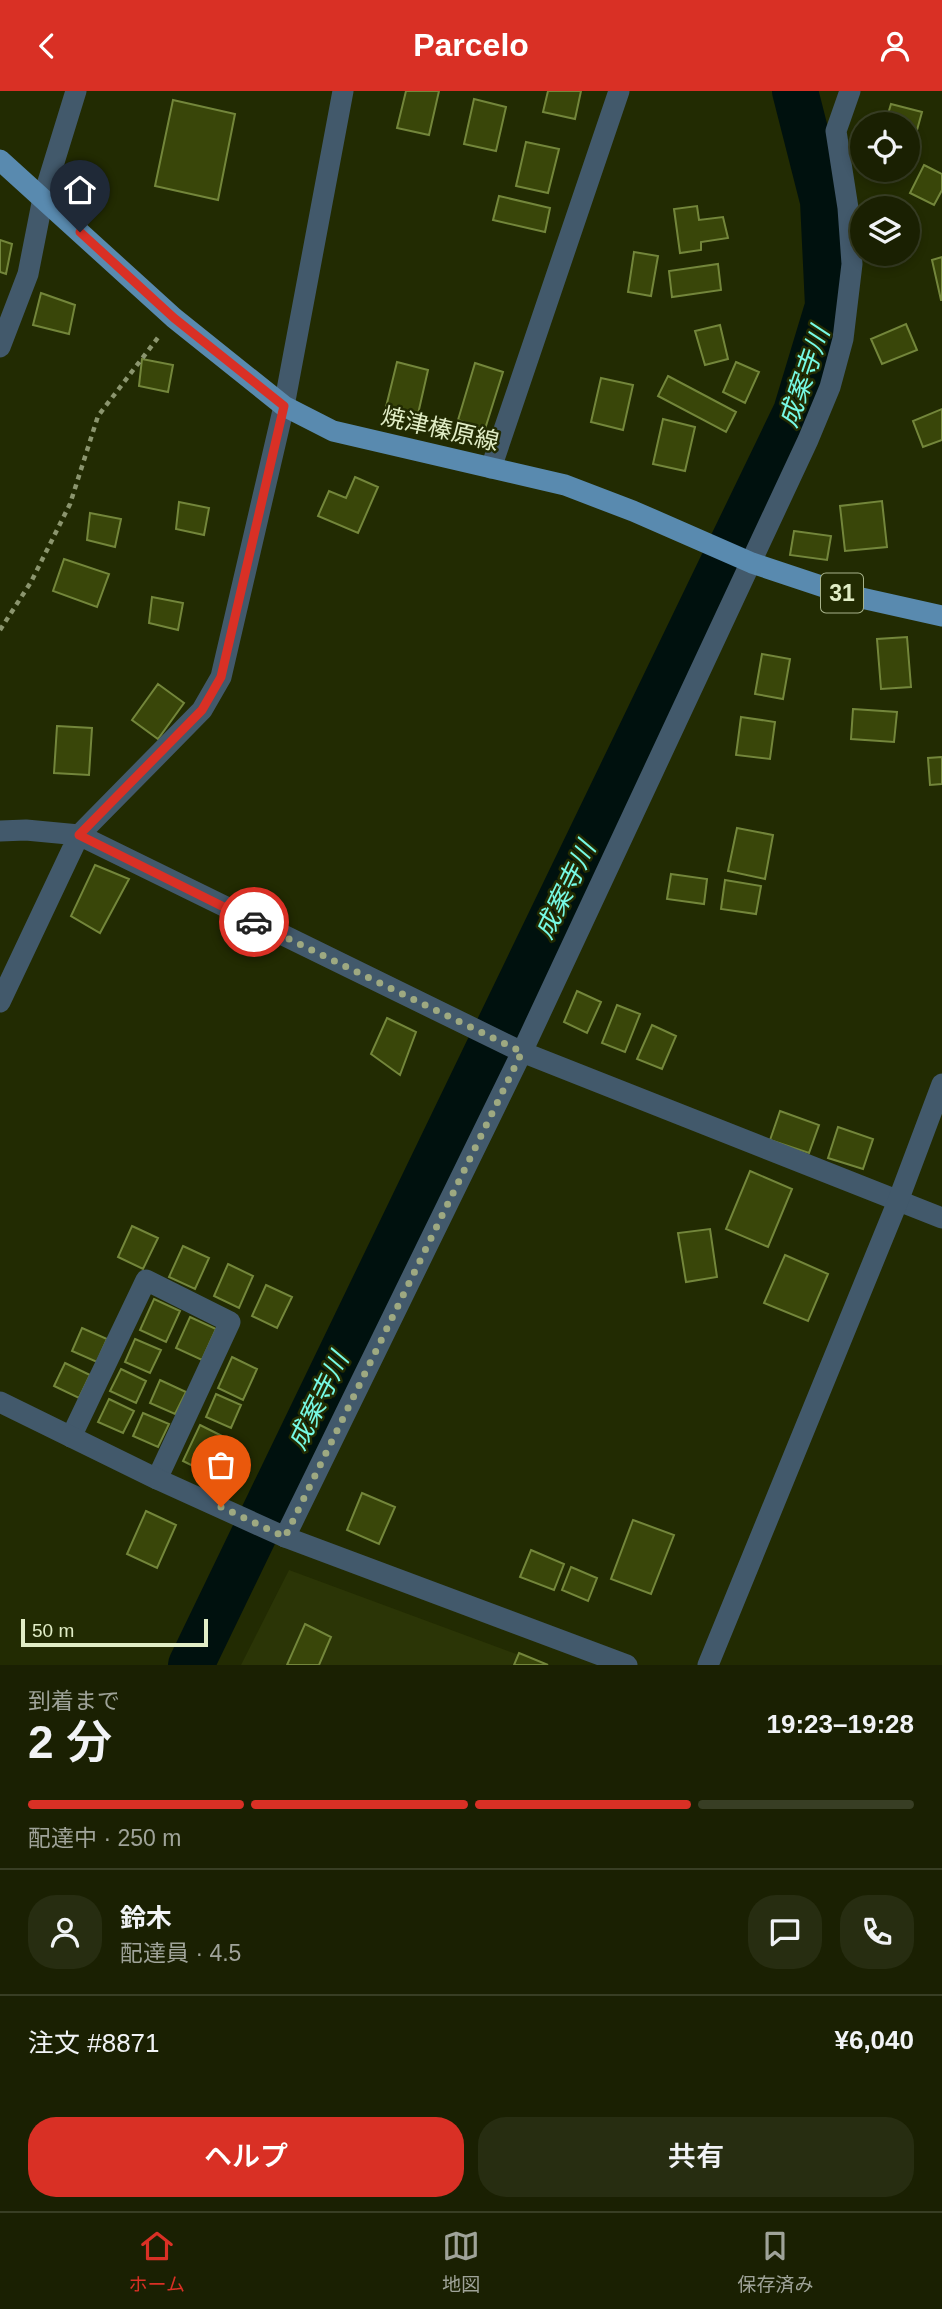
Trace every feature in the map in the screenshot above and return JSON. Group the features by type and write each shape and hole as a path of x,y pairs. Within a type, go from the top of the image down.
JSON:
{"main road":[{"name":"焼津榛原線","path":"0,160 174,318 284,406 333,431 565,485 748,561 848,594 942,616"}],"street":[{"path":"0,347 7,312 28,274 43,198 76,91"},
{"path":"0,1002 79,835 202,710 221,677 284,406 343,91"},
{"path":"491,468 619,91"},
{"path":"282,1535 517,1049 830,387 843,339 852,264 848,208 836,131 850,91"},
{"path":"0,831 26,830 79,835 517,1049 942,1218"},
{"path":"708,1665 898,1201 942,1084"},
{"path":"71,1437 146,1280 230,1322 157,1479"},
{"path":"0,1402 157,1479 282,1535 627,1665"}],"path":[{"path":"0,630 31,582 71,504 98,416 174,318"}],"shaded area":[{"path":"289,1570 546,1665 241,1665"}],"building":[{"path":"406,91 439,91 429,135 397,128"},
{"path":"548,91 581,91 575,119 543,112"},
{"path":"474,99 506,107 496,151 464,144"},
{"path":"173,100 235,114 218,200 155,186"},
{"path":"891,104 922,112 920,119 920,112 889,112"},
{"path":"526,142 559,149 548,193 516,186"},
{"path":"924,165 942,174 942,190 934,205 910,193 916,182 920,182"},
{"path":"499,196 550,208 545,232 493,220"},
{"path":"697,206 699,220 723,217 728,238 701,242 701,250 680,253 674,209"},
{"path":"0,240 12,244 6,274 0,272"},
{"path":"634,252 658,256 651,296 628,292"},
{"path":"942,257 942,300 941,300 932,260"},
{"path":"718,264 721,290 672,297 669,271"},
{"path":"41,293 75,305 69,334 33,325"},
{"path":"906,324 917,350 882,364 871,339"},
{"path":"720,325 728,359 705,365 695,331"},
{"path":"142,359 173,365 168,392 139,386"},
{"path":"397,362 428,370 418,414 386,407"},
{"path":"736,362 759,372 745,403 723,392"},
{"path":"475,363 503,372 485,429 458,420"},
{"path":"668,376 736,412 726,432 658,396"},
{"path":"601,378 633,385 623,430 591,422"},
{"path":"942,409 942,440 923,447 913,421"},
{"path":"663,419 695,427 685,471 653,464"},
{"path":"355,477 378,487 358,533 318,516 329,491 346,498"},
{"path":"882,501 887,547 845,551 840,506"},
{"path":"179,502 209,508 204,535 176,529"},
{"path":"90,513 121,519 115,547 87,540"},
{"path":"794,531 831,536 827,560 790,555"},
{"path":"64,559 109,574 97,607 53,591"},
{"path":"152,597 183,603 178,630 149,623"},
{"path":"907,637 911,687 881,689 877,639"},
{"path":"762,654 790,659 783,699 755,694"},
{"path":"158,684 184,703 158,739 132,720"},
{"path":"853,709 897,712 894,742 851,739"},
{"path":"741,717 775,722 770,759 736,755"},
{"path":"57,726 92,728 89,775 54,773"},
{"path":"942,757 942,784 930,785 928,758"},
{"path":"737,828 773,835 765,879 728,871"},
{"path":"95,865 129,879 100,933 71,916"},
{"path":"671,874 707,879 704,904 667,899"},
{"path":"725,880 761,886 756,914 721,909"},
{"path":"577,991 601,1002 587,1033 564,1022"},
{"path":"617,1005 640,1014 625,1052 602,1043"},
{"path":"387,1018 416,1032 400,1075 371,1054"},
{"path":"652,1025 676,1036 662,1069 637,1059"},
{"path":"780,1111 819,1125 809,1153 770,1140"},
{"path":"838,1127 873,1139 863,1169 828,1158"},
{"path":"750,1171 792,1189 768,1247 726,1229"},
{"path":"132,1226 158,1238 143,1269 118,1257"},
{"path":"710,1229 717,1277 686,1282 678,1233"},
{"path":"183,1246 209,1258 195,1289 169,1277"},
{"path":"785,1255 828,1274 808,1321 764,1303"},
{"path":"228,1264 253,1276 239,1308 214,1296"},
{"path":"266,1285 292,1297 277,1328 252,1316"},
{"path":"154,1299 180,1311 166,1342 140,1330"},
{"path":"190,1317 216,1329 202,1360 176,1348"},
{"path":"82,1328 107,1339 97,1362 72,1351"},
{"path":"135,1339 161,1350 150,1373 125,1362"},
{"path":"232,1357 257,1369 243,1400 218,1388"},
{"path":"65,1363 90,1375 79,1398 54,1386"},
{"path":"121,1369 146,1381 136,1403 110,1391"},
{"path":"160,1380 186,1392 175,1414 150,1403"},
{"path":"216,1394 241,1405 231,1428 206,1417"},
{"path":"109,1399 134,1411 123,1433 98,1422"},
{"path":"143,1413 169,1424 158,1447 133,1436"},
{"path":"200,1425 224,1437 207,1473 183,1461"},
{"path":"362,1493 395,1507 379,1544 347,1530"},
{"path":"146,1511 176,1525 157,1568 127,1554"},
{"path":"633,1520 674,1535 651,1594 611,1579"},
{"path":"531,1550 564,1564 554,1590 520,1577"},
{"path":"571,1567 597,1578 588,1601 562,1590"},
{"path":"305,1624 331,1637 319,1665 287,1665"},
{"path":"519,1653 548,1665 514,1665"}],"waterway":[{"name":"成案寺川","path":"191,1665 796,412 828,306 823,201 795,91"}],"way so far":[{"path":"221,1507 285,1537 522,1052 254,922"}],"route":[{"path":"80,232 174,318 284,406 221,677 202,710 79,835 254,922"}]}
